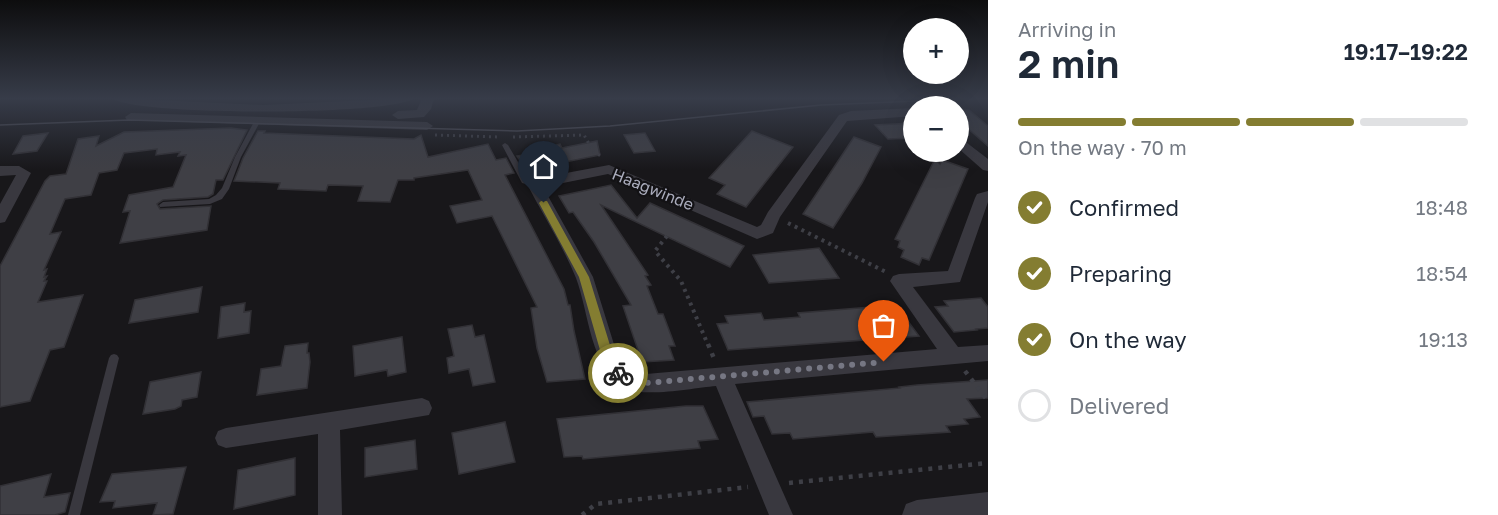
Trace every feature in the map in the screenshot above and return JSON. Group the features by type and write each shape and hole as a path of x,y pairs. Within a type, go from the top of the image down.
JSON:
{"street":[{"path":"315,122 427,126"},
{"name":"Haagwinde","path":"534,184 609,169 758,233 767,229 773,216 840,122"},
{"path":"969,150 988,167"},
{"path":"0,171 24,172 0,218"},
{"path":"534,184 584,277 608,357 617,372 632,382 646,383 988,353"},
{"path":"899,281 954,277 982,198 988,196"},
{"path":"899,281 953,356"},
{"path":"721,375 781,515"},
{"path":"226,438 422,408"},
{"path":"329,423 330,515"},
{"path":"916,515 988,507"}],"lane":[{"path":"163,205 210,201 219,197 257,122"},
{"path":"505,145 525,181 534,184"},
{"path":"74,515 114,357"}],"path":[{"path":"427,126 436,136 584,135 594,153 614,161 609,169"},
{"path":"773,216 889,273 899,281"},
{"path":"667,236 655,250 681,282 721,375"},
{"path":"953,356 988,401"}],"building":[{"path":"969,122 983,122 988,126 988,146 969,130"},
{"path":"903,124 903,138 888,139 875,125"},
{"path":"231,128 247,130 223,180 216,180 213,194 208,197 163,200 157,204 160,209 211,206 207,230 120,243 130,211 123,212 129,195 173,187 186,155 178,156 180,152 156,155 157,149 124,153 117,170 99,173 91,195 65,199 50,234 61,232 44,270 47,269 44,281 47,281 38,302 83,295 64,347 50,350 30,401 0,407 0,266 45,181 50,176 66,174 78,139 99,136 96,146 124,132"},
{"path":"258,131 414,139 421,135 428,157 488,144 496,160 506,158 514,173 505,175 564,289 568,305 570,305 585,379 547,382 537,348 531,308 537,307 492,216 457,223 450,206 482,200 468,170 414,178 414,180 398,180 390,202 358,201 363,186 328,185 326,191 278,189 280,183 234,181 243,158"},
{"path":"752,131 793,147 746,207 717,194 725,185 709,178"},
{"path":"48,133 37,151 13,154 23,136"},
{"path":"645,133 655,151 634,153 624,135"},
{"path":"854,137 881,147 862,183 833,228 803,214"},
{"path":"597,141 600,155 526,170 517,156 535,153 533,150 560,144 562,148"},
{"path":"934,162 940,164 948,162 968,169 929,260 922,258 919,265 901,257 904,250 898,247 900,241 895,239"},
{"path":"611,185 637,218 650,203 744,246 730,267 601,205 648,275 645,276 651,285 647,286 658,314 663,314 675,346 669,346 674,360 642,362 623,306 631,305 594,242 573,212 569,213 559,196"},
{"path":"819,248 839,278 769,283 753,255"},
{"path":"202,287 198,312 129,323 135,300"},
{"path":"981,298 988,307 988,328 954,332 935,307 948,306 944,301"},
{"path":"245,303 244,312 251,311 249,333 218,338 221,307"},
{"path":"896,305 919,336 728,350 717,324 728,323 725,316 761,313 764,320 800,317 798,313"},
{"path":"472,325 475,337 484,335 495,382 473,386 469,369 449,373 447,358 454,356 448,329"},
{"path":"402,337 406,372 388,376 387,370 355,376 353,346"},
{"path":"308,343 307,353 309,353 310,362 307,388 257,395 261,369 281,366 285,346"},
{"path":"201,372 197,397 182,400 181,406 175,409 143,414 150,382"},
{"path":"988,380 988,398 967,399 980,417 964,419 968,424 946,426 950,432 876,437 873,432 793,439 790,433 772,434 764,416 753,417 747,402 917,385"},
{"path":"703,406 718,439 698,441 700,448 583,459 582,456 564,457 557,419"},
{"path":"505,422 515,462 459,474 452,433"},
{"path":"415,440 417,469 365,477 365,448"},
{"path":"295,458 295,495 234,509 238,470"},
{"path":"186,467 173,514 153,515 157,503 113,508 115,501 100,502 112,474"},
{"path":"51,474 44,497 70,493 65,512 55,515 0,515 0,486"}],"tram line":[{"path":"0,125 77,122"},
{"path":"201,122 517,131 650,122"}],"way so far":[{"path":"618,373 632,382 646,383 884,362"}],"route":[{"path":"544,203 584,277 608,357 618,373"}]}
